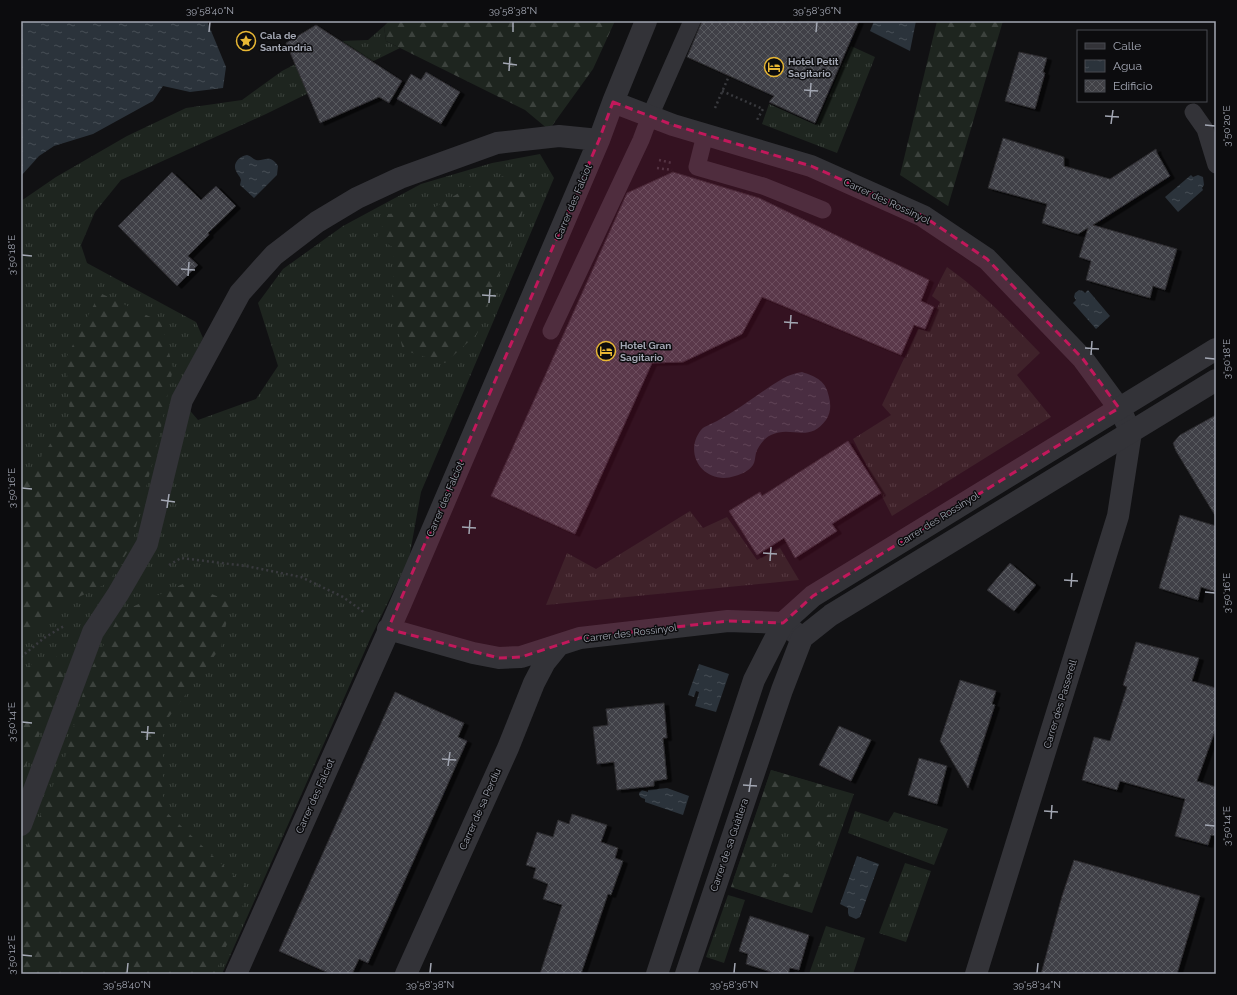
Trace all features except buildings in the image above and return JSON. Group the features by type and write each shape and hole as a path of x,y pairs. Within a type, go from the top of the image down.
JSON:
{"street":[{"name":"Carrer des Falciot","path":"236,974 388,629 401,603 599,140 646,21"},
{"name":"Carrer des Rossinyol","path":"613,102 673,125 811,166 923,216 986,259 1083,359 1119,408 1132,432"},
{"path":"21,825 93,632 118,594 147,544 182,400 240,293 274,255 317,222 357,198 400,178 497,143 559,136 599,140"},
{"name":"Carrer des Rossinyol","path":"388,629 473,653 499,658 521,657 580,638 728,621 783,623 813,596 1216,348"},
{"path":"657,974 754,680 783,623 802,638 831,615 1216,380"},
{"name":"Carrer des Passerell","path":"976,974 1118,516 1132,432"},
{"name":"Carrer de sa Guàtlera","path":"686,974 782,690 802,638"},
{"name":"Carrer de sa Perdiu","path":"406,974 508,748 534,683 545,662 558,646"}],"lane":[{"path":"552,331 641,140 692,21"},
{"path":"1193,112 1205,129 1216,165"},
{"path":"705,134 697,168 763,186 823,210"}],"path":[{"path":"716,105 729,76"},
{"path":"722,91 763,109 756,120"},
{"path":"714,110 721,112"},
{"path":"652,159 678,164"},
{"path":"651,166 676,171"},
{"path":"168,565 181,558 246,566 300,577 343,597 388,629"},
{"path":"21,657 44,638 64,626"}],"highlighted area":[{"path":"613,102 673,125 811,166 923,216 987,259 1083,359 1119,408 813,596 783,623 728,621 580,638 521,657 499,658 388,629 599,140"}],"green space":[{"path":"389,21 615,21 593,69 549,130 525,110 386,41 384,26"},
{"path":"937,21 1003,21 948,206 900,175"},
{"path":"384,26 386,41 400,48 266,114 121,180 95,212 81,245 87,263 196,322 203,338 175,393 198,420 256,399 278,366 258,303 283,269 343,226 421,184 492,163 540,154 554,178 421,492 409,559 371,637 222,974 21,974 21,201 56,177 127,136 186,108 242,100 282,71 340,41 368,40"},
{"path":"851,46 875,57 837,153 762,124 769,104 816,125"},
{"path":"520,172 528,197 477,334 445,363 403,350 392,306 394,248 377,237 388,214 430,210 474,184"},
{"path":"947,267 984,297 1040,353 1017,375 1051,417 892,516 853,439 891,415 882,405 918,329 927,331 940,302 932,296"},
{"path":"100,293 161,322 173,368 159,437 131,546 108,583 62,605 21,642 21,484 70,417 66,358"},
{"path":"690,511 703,528 727,517 757,560 780,548 799,580 546,605 567,553 596,569"},
{"path":"185,583 231,602 221,647 163,725 163,809 249,890 215,974 21,974 21,860 65,758 88,675 121,612"},
{"path":"55,651 65,682 31,752 21,779 21,673 25,668"},
{"path":"771,770 854,794 812,913 731,887"},
{"path":"771,770 829,787 816,808 831,816 822,843 807,850 789,826 771,828 781,845 770,869 796,877 802,893 792,907 731,887"},
{"path":"855,811 888,822 894,812 948,829 934,865 848,833"},
{"path":"905,863 931,871 906,942 879,933"},
{"path":"728,895 745,900 724,963 706,957"},
{"path":"826,926 865,938 853,974 809,974"}],"water":[{"path":"21,21 207,21 226,67 223,88 190,92 163,86 153,101 93,134 54,146 39,156 21,176"},
{"path":"874,21 916,21 910,51 870,31"},
{"path":"247,155 256,160 272,160 278,166 277,175 254,198 240,185 241,180 235,168 237,160"},
{"path":"1191,175 1193,177 1198,175 1203,177 1203,190 1178,212 1165,197"},
{"path":"1079,290 1085,293 1088,290 1110,316 1096,329 1073,303 1076,300 1074,297 1075,293"},
{"path":"802,372 820,380 828,392 830,411 826,420 819,427 806,433 779,432 768,436 758,448 753,465 745,472 738,475 724,478 714,476 706,472 700,466 695,458 694,449 696,439 702,429 734,411 782,379 792,374"},
{"path":"699,664 729,674 716,712 695,706 699,692 696,691 694,697 688,695"},
{"path":"667,788 689,796 683,815 645,802 645,799 639,794 642,790 648,792 648,790"},
{"path":"857,856 879,864 860,917 856,919 849,916 848,908 840,904"}],"place":[{"name":"Cala de Santandria","path":"246,41"},
{"name":"Hotel Petit Sagitario","path":"774,67"},
{"name":"Hotel Gran Sagitario","path":"606,351"}]}
